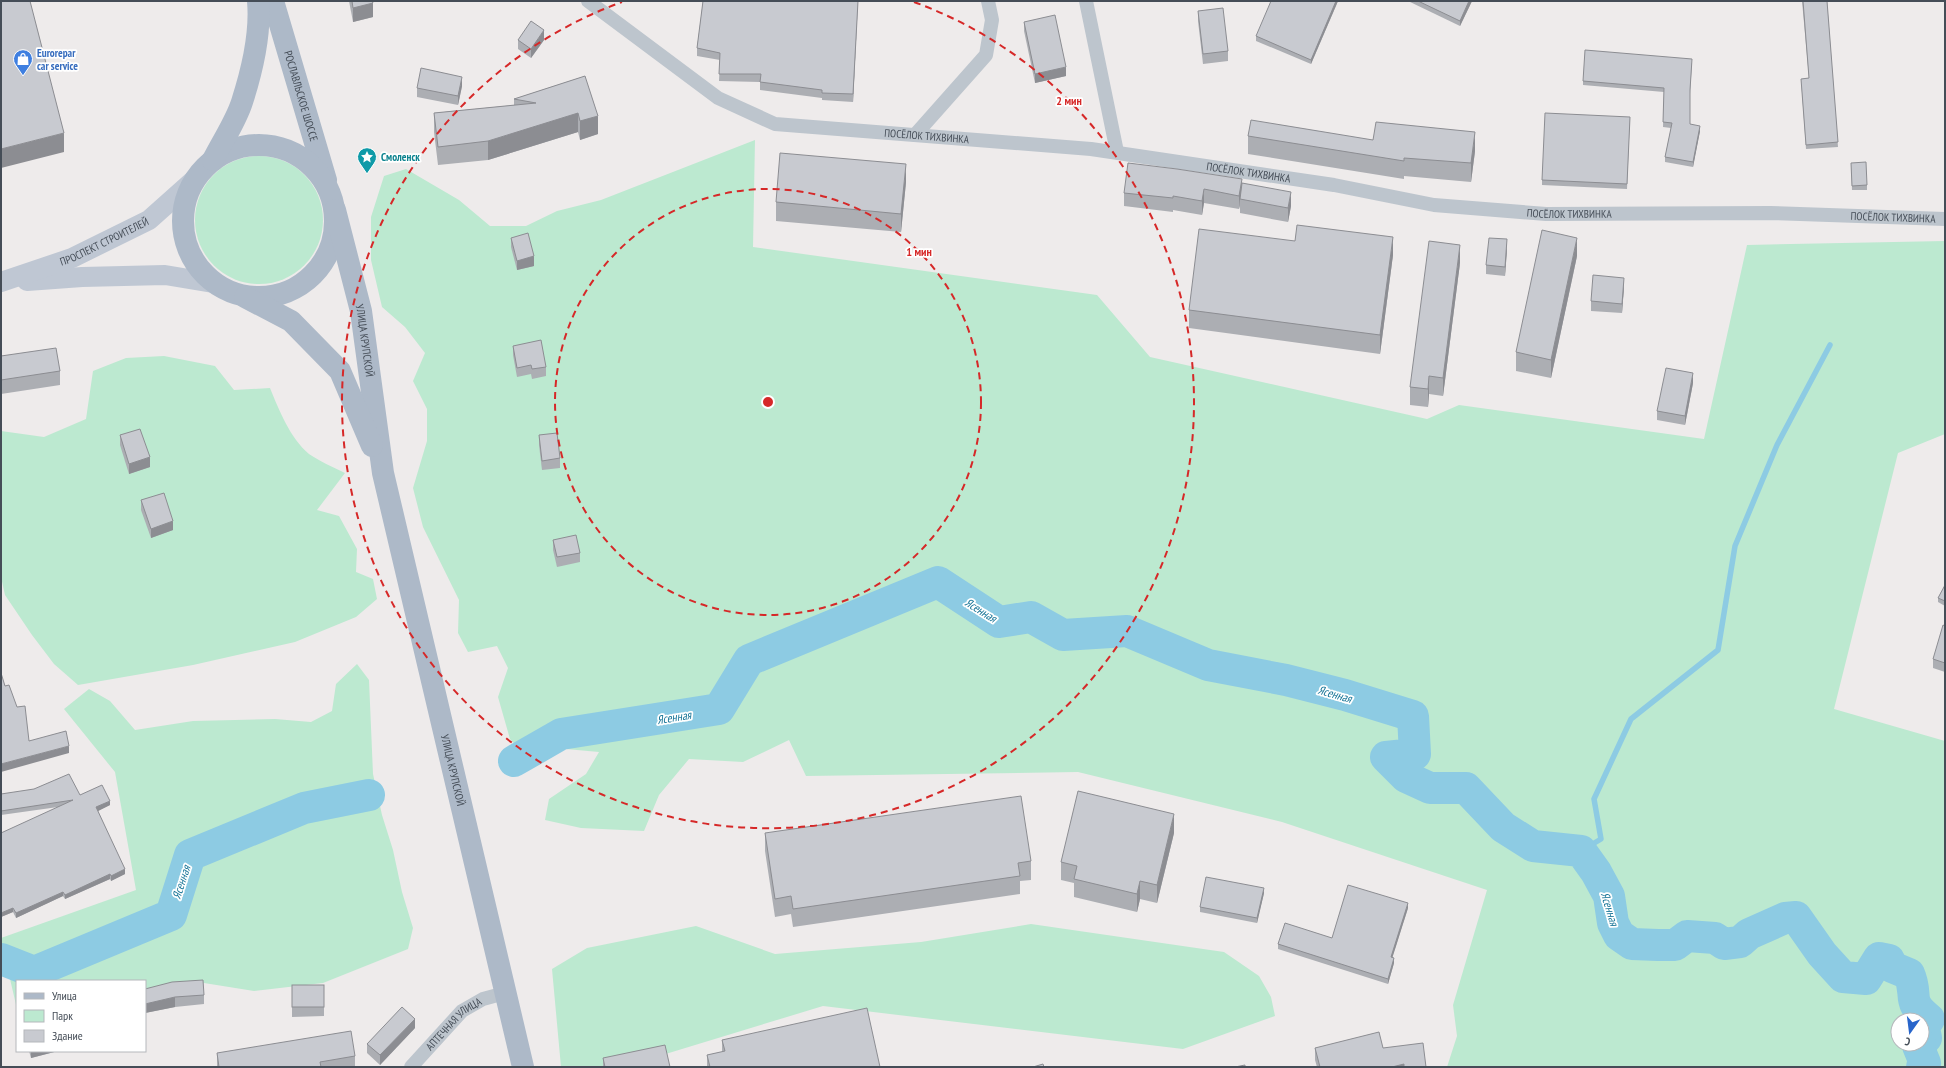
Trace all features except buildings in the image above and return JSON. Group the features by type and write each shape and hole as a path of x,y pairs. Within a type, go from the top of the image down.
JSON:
{"main road":[{"path":"213,160 236,148 249,145 269,145 288,150 305,160 319,174 332,200 335,231 329,252 318,269 303,284 284,293 264,298 243,296 227,291 213,282 197,266 186,246 183,230 182,223 185,200 195,179 213,160 242,103 255,50 258,1"},
{"name":"РОСЛАВЛЬСКОЕ ШОССЕ","path":"273,1 332,200"},
{"name":"ПРОСПЕКТ СТРОИТЕЛЕЙ","path":"1,283 72,258 148,220 195,179"},
{"name":"УЛИЦА КРУПСКОЙ","path":"332,200 361,311 383,473 504,993 523,1067"},
{"name":"ПРОСПЕКТ СТРОИТЕЛЕЙ","path":"1,283 82,277 165,275 213,282"},
{"name":"УЛИЦА КРУПСКОЙ","path":"243,296 291,321 340,370 383,473"}],"street":[{"name":"ПОСЁЛОК ТИХВИНКА","path":"588,1 718,98 775,124 1091,148 1334,185 1434,205 1546,214 1770,213 1945,219"},
{"path":"915,135 986,55 992,20 988,1"},
{"path":"1086,1 1117,152"},
{"name":"АПТЕЧНАЯ УЛИЦА","path":"411,1067 462,1011 483,999 504,993"}],"green space":[{"path":"755,140 753,247 1097,295 1150,357 1427,419 1459,405 1704,439 1747,245 1945,241 1945,434 1898,453 1834,709 1945,741 1945,1067 1447,1067 1457,1036 1453,1005 1487,890 1282,822 1078,772 806,776 789,740 743,762 689,759 659,795 644,831 581,828 545,820 549,799 586,774 599,752 566,749 532,763 510,739 498,697 508,668 497,646 468,652 458,633 459,600 423,527 413,488 427,441 427,409 413,381 425,353 405,327 382,307 371,260 371,217 384,176 406,169 459,200 490,226 526,226 557,211 601,200"},
{"path":"259,156 271,157 283,161 304,175 318,196 322,208 322,232 318,244 304,265 283,279 271,283 259,284 247,283 235,279 214,265 200,244 196,232 195,220 196,208 200,196 214,175 235,161 247,157"},
{"path":"164,356 215,366 234,390 270,388 286,423 302,447 313,457 345,473 317,510 339,516 357,549 356,572 373,579 377,599 356,617 295,642 193,665 78,685 54,664 5,595 1,577 1,431 44,437 86,419 93,371 126,358"},
{"path":"357,664 369,680 373,774 382,815 393,850 402,892 413,928 408,949 323,983 254,991 204,983 146,993 146,980 16,980 16,1005 10,979 1,975 1,938 136,890 115,772 64,709 89,689 110,701 135,730 193,721 275,719 311,722 332,711 336,684"},
{"path":"1031,924 1224,952 1259,976 1271,997 1275,1016 1183,1049 823,1006 623,1067 561,1067 552,969 587,948 696,926 775,954 921,942"}],"waterway":[{"path":"1581,851 1601,839 1594,799 1631,719 1718,650 1735,546 1777,445 1830,345"},
{"name":"Ясенная","path":"514,761 561,734 719,709 749,660 938,582 999,622 1031,617 1063,635 1127,631 1208,665 1286,680 1345,695 1413,716 1415,754 1386,757 1406,777 1430,788 1466,788 1503,827 1533,846 1581,851 1596,872 1609,896 1613,923 1619,935 1632,944 1675,945 1687,936 1715,938 1724,944 1740,942 1749,934 1785,918 1796,917 1822,954 1843,977 1866,979 1879,958 1889,960 1892,967 1909,974 1912,982 1915,1002 1921,1012"},
{"name":"Ясенная","path":"1,959 34,972 171,915 190,855 304,808 369,795"},
{"name":"Ясенная","path":"1920,1052 1925,1063 1922,1067"}],"place":[{"name":"Eurorepar car service","path":"23,76"},
{"name":"Смоленск","path":"367,174"}]}
